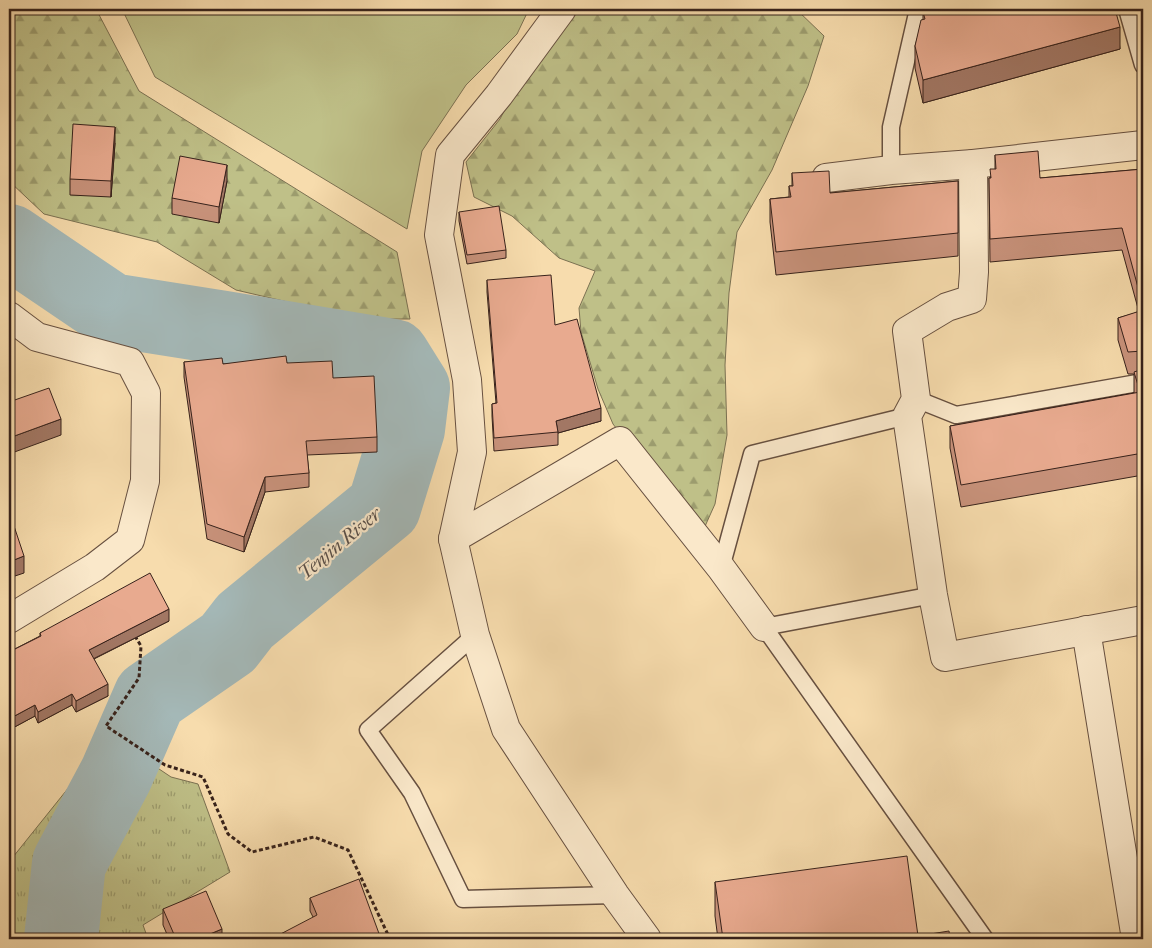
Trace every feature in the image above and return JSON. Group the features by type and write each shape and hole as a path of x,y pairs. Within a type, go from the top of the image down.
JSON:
{"street":[{"path":"562,9 499,95 450,155 439,235 467,380 472,452 453,539 475,635 506,729 615,895 647,939"},
{"path":"826,178 1143,145"},
{"path":"973,164 974,272 972,299 948,307 907,331 912,408 933,595 945,657 1143,620"},
{"path":"9,316 37,336 130,362 146,394 145,481 130,540 95,567 9,619"},
{"path":"453,539 620,442 721,568 764,627"},
{"path":"1086,630 1136,939"}],"lane":[{"path":"891,170 891,127 918,9"},
{"path":"1127,9 1143,65"},
{"path":"721,568 752,454 912,408 956,415 1143,382"},
{"path":"933,595 764,627 985,939"},
{"path":"475,635 368,730 412,793 463,899 615,895"}],"path":[{"path":"132,630 141,646 139,678 106,726 165,765 203,777 228,834 252,852 314,837 348,850 390,939"}],"green space":[{"path":"9,9 96,9 139,91 397,252 410,319 361,319 236,290 157,242 44,214 9,181"},
{"path":"122,9 529,9 517,34 466,85 422,151 407,229 155,77"},
{"path":"569,9 796,9 824,36 808,86 772,170 737,232 729,293 725,365 727,435 715,504 702,533 655,479 613,424 598,389 581,332 579,308 595,271 559,258 512,216 474,197 466,162 500,119 519,82"},
{"path":"110,736 171,777 198,784 230,872 143,925 148,939 9,939 9,862"}],"building":[{"path":"929,9 1115,9 1120,27 923,80 915,46 921,20 925,19 923,12"},
{"path":"73,124 115,127 111,181 70,179"},
{"path":"1038,151 1040,178 1143,169 1143,306 1122,228 990,239 989,178 991,178 990,169 996,169 995,155"},
{"path":"180,156 227,165 219,207 172,198"},
{"path":"829,171 830,193 958,181 958,233 776,252 770,199 791,197 789,186 793,186 792,173"},
{"path":"499,206 506,250 467,255 459,212"},
{"path":"551,275 555,325 577,319 601,408 556,421 558,432 494,438 492,404 497,403 487,280"},
{"path":"1143,310 1143,351 1128,352 1118,318"},
{"path":"286,356 287,363 332,361 333,378 374,376 377,437 306,441 309,473 265,477 244,537 207,524 184,362 222,358 223,364"},
{"path":"1143,369 1143,453 961,485 950,426 1140,392 1134,372"},
{"path":"49,388 61,419 9,438 9,402"},
{"path":"9,511 24,556 9,562"},
{"path":"150,573 169,609 89,650 108,684 76,701 72,694 38,712 35,705 9,719 9,652 41,636 40,633"},
{"path":"907,856 918,936 949,931 950,939 723,939 715,882"},
{"path":"359,879 381,939 271,939 317,915 310,898"},
{"path":"206,891 222,929 198,939 176,939 163,909"}],"waterway":[{"name":"Tenjin River","path":"9,241 111,310 393,356 413,388 408,429 384,507 245,621 228,643 150,697 116,775 69,863 61,939"}]}
